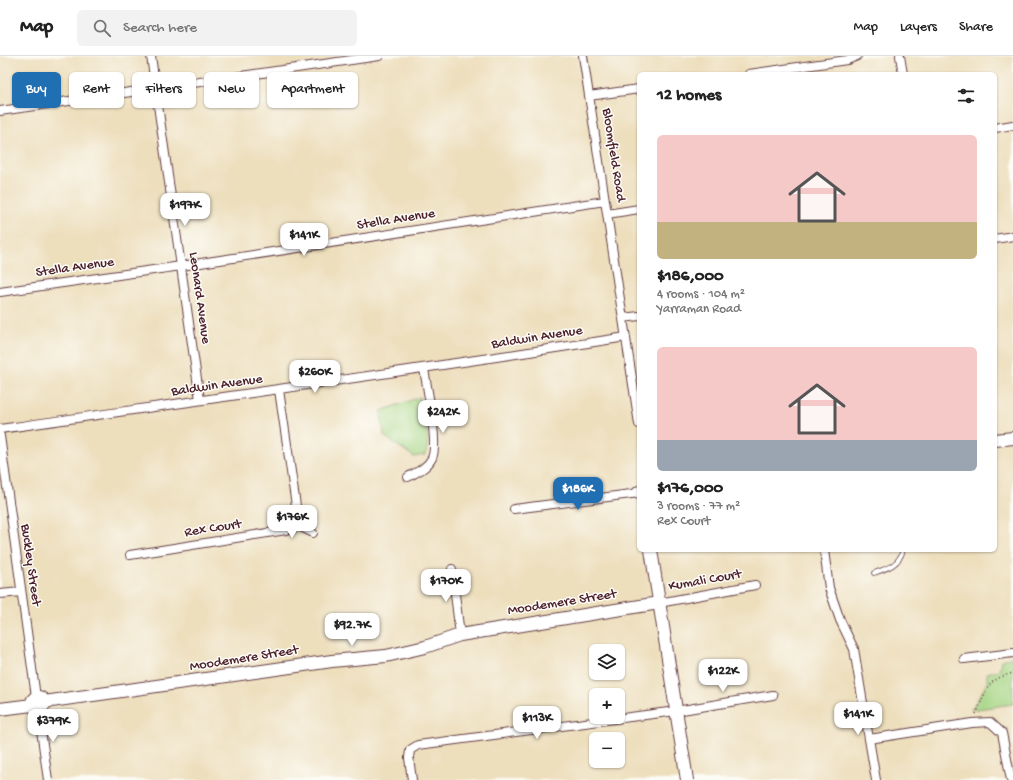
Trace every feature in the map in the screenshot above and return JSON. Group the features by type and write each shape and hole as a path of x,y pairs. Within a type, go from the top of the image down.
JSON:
{"street":[{"name":"Leonard Avenue","path":"151,56 153,72"},
{"path":"196,83 380,56"},
{"name":"Bloomfield Road","path":"583,56 637,411"},
{"path":"763,72 847,60 857,56"},
{"path":"900,56 902,72"},
{"path":"590,96 637,89"},
{"path":"0,111 132,92"},
{"name":"Leonard Avenue","path":"159,108 200,400"},
{"path":"997,128 1013,125"},
{"name":"Stella Avenue","path":"0,292 181,266 605,201"},
{"path":"607,214 637,210"},
{"path":"997,239 1013,236"},
{"path":"623,318 637,316"},
{"name":"Baldwin Avenue","path":"0,429 279,390 367,375 424,369 626,337"},
{"path":"408,477 426,467 432,458 435,444 424,369"},
{"path":"279,390 299,526 313,533"},
{"name":"Buckley Street","path":"0,436 48,780"},
{"path":"997,440 1013,438"},
{"path":"514,509 637,493"},
{"name":"Rex Court","path":"130,554 286,530 299,526"},
{"path":"651,552 687,780"},
{"path":"824,552 829,588 840,620 854,650 876,780"},
{"path":"452,569 460,635"},
{"name":"Kumali Court","path":"660,603 755,586"},
{"path":"0,594 21,592"},
{"name":"Moodemere Street","path":"0,709 332,660 386,656 425,647 460,635 660,603"},
{"path":"964,659 1013,653"},
{"path":"412,780 409,758 410,750 418,745 676,711 773,695"},
{"path":"869,739 972,723 990,722 1002,733 1012,779"}],"lane":[{"path":"874,573 890,568 901,558 902,552"}],"path":[{"path":"972,723 991,682 1002,676 1013,673"}],"green space":[{"path":"420,397 428,441 425,455 414,457 384,436 381,411"},
{"path":"1013,657 1013,704 971,710 987,684 987,673 999,670 1001,660"}]}
